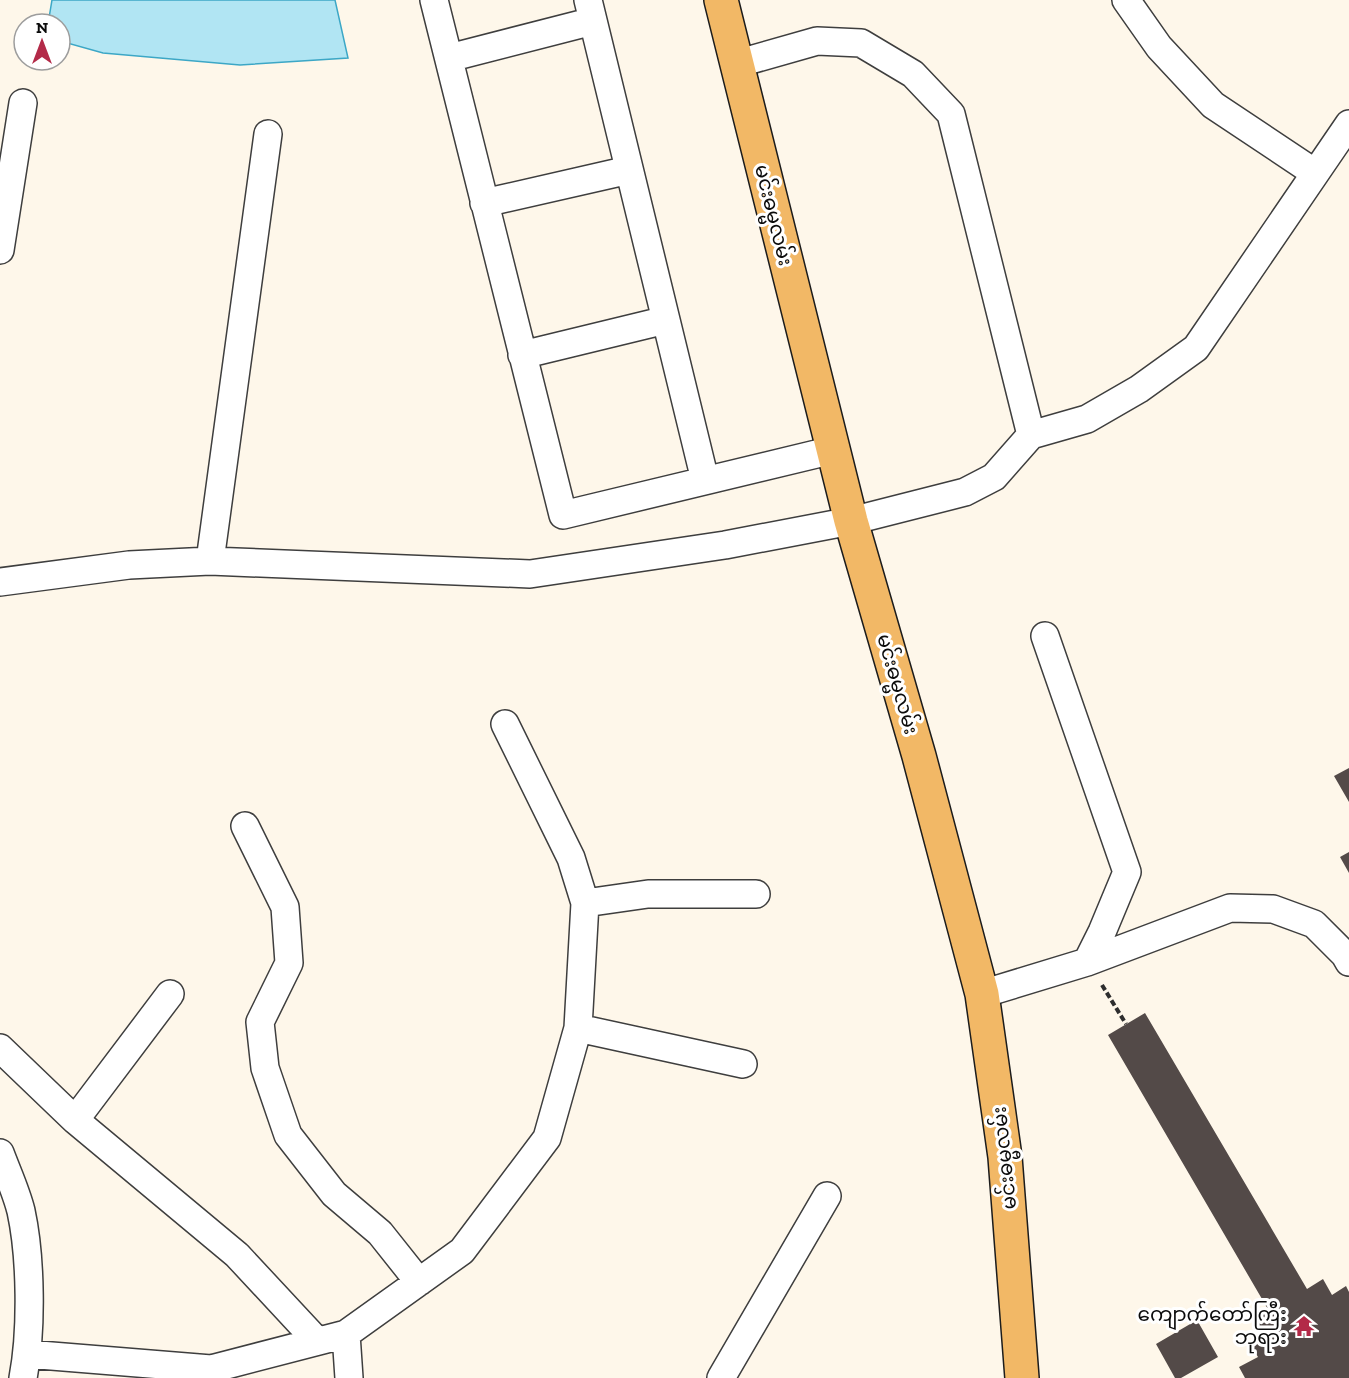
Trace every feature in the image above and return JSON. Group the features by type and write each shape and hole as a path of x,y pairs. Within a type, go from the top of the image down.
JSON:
{"main road":[{"name":"မင်းဓမ္မလမ်း","path":"721,0 851,521 919,756 982,994 1005,1157 1022,1378"}],"street":[{"path":"434,0 563,515 833,450"},
{"path":"1126,0 1159,47 1213,105 1316,173"},
{"path":"448,58 590,10 705,480"},
{"path":"736,64 817,41 861,43 913,74 951,114 1031,435"},
{"path":"0,250 23,103"},
{"path":"0,582 129,565 210,561 530,574 725,545 851,521 965,492 994,477 1031,435 1087,419 1139,389 1196,348 1349,126"},
{"path":"210,561 268,134"},
{"path":"484,203 629,170"},
{"path":"522,355 666,320"},
{"path":"1045,636 1127,872 1088,962"},
{"path":"0,1154 20,1209 27,1260 25,1366 211,1374 346,1334 462,1251 548,1138 578,1028 585,903 571,858 505,724"},
{"path":"245,826 285,907 290,963 260,1022 265,1068 288,1135 334,1194 380,1233 419,1282"},
{"path":"585,903 648,894 756,894"},
{"path":"982,994 1088,962 1230,908 1274,909 1314,924 1349,962"},
{"path":"75,1120 170,994"},
{"path":"578,1028 743,1064"},
{"path":"0,1048 75,1120 237,1255 317,1341"},
{"path":"721,1378 827,1196"},
{"path":"346,1334 349,1378"}],"path":[{"path":"1088,962 1126,1024"}],"water":[{"path":"52,0 335,0 348,58 240,65 103,53 72,44 72,12 50,12"}],"building":[{"path":"1349,768 1349,802 1334,776"},
{"path":"1349,852 1349,873 1340,857"},
{"path":"1145,1013 1307,1289 1323,1279 1332,1295 1346,1286 1349,1292 1349,1378 1245,1378 1239,1367 1258,1357 1249,1342 1264,1334 1254,1319 1269,1311 1108,1035"},
{"path":"1197,1320 1218,1357 1181,1378 1175,1378 1156,1344"}],"place":[{"name":"ကျောက်တော်ကြီး ဘုရား","path":"1304,1326"}]}
